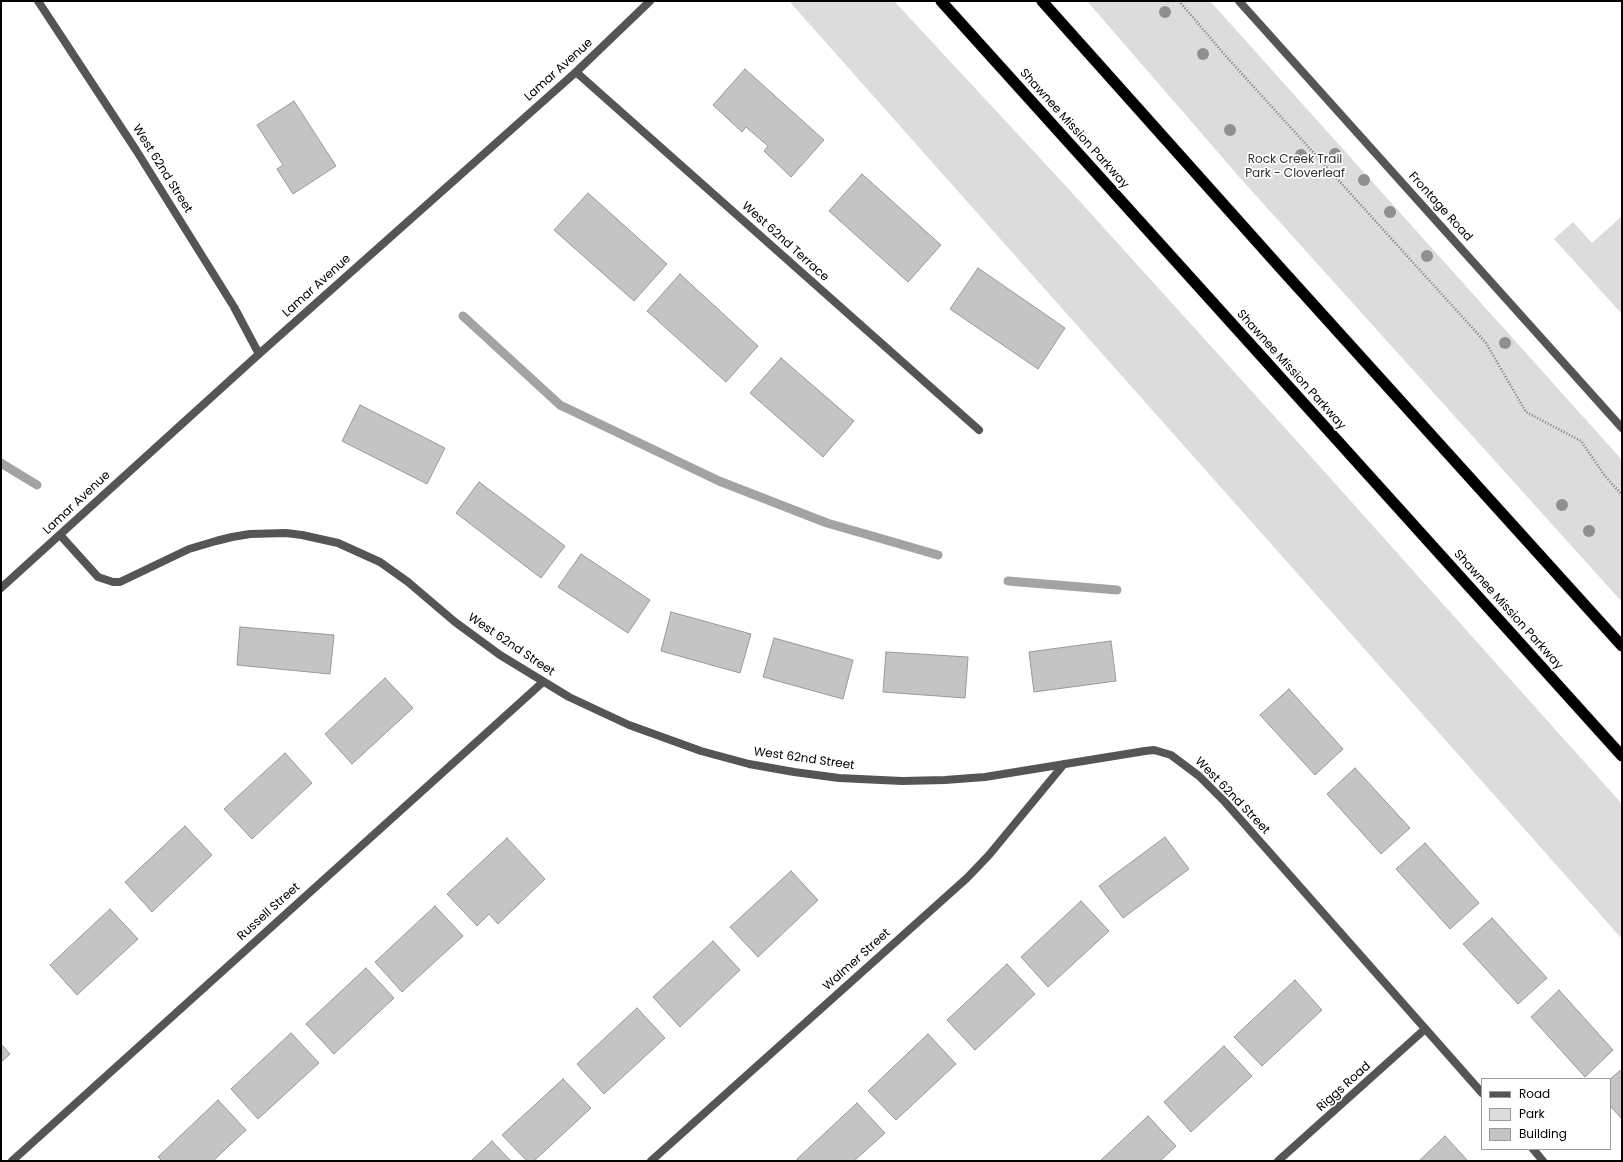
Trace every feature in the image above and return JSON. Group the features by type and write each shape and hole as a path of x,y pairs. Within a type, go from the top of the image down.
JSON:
{"highway":[{"name":"Shawnee Mission Parkway","path":"941,1 1622,756"},
{"path":"1042,1 1284,272 1622,646"}],"street":[{"name":"West 62nd Street","path":"38,1 140,157 234,307 259,354"},
{"name":"Lamar Avenue","path":"1,588 61,536 259,354 576,72 650,1"},
{"name":"Frontage Road","path":"1239,1 1622,428"},
{"name":"West 62nd Terrace","path":"576,72 979,430"},
{"name":"West 62nd Street","path":"61,536 98,576 107,581 120,582 189,549 232,537 250,534 286,533 338,543 380,562 500,655 543,682 598,712 701,751 749,764 839,778 945,780 986,777 1154,750 1171,755 1180,760 1199,776 1225,802 1424,1030 1481,1092"},
{"name":"Russell Street","path":"12,1161 543,682"},
{"name":"Walmer Street","path":"651,1161 967,878 989,855 1064,764"},
{"name":"Riggs Road","path":"1278,1161 1424,1030"},
{"path":"1534,1150 1544,1161"}],"path":[{"path":"1179,1 1224,54 1486,343 1526,412 1582,441 1605,476 1622,495"}],"green space":[{"path":"789,1 894,1 1065,185 1622,804 1622,939"},
{"name":"Rock Creek Trail Park - Cloverleaf","path":"1087,1 1210,1 1622,460 1622,602 1241,179"},
{"path":"1622,216 1622,314 1554,239 1573,222 1592,243"}],"building":[{"path":"745,69 824,140 791,177 764,151 768,146 746,127 742,132 713,105"},
{"path":"294,101 336,166 293,194 277,169 283,165 257,125"},
{"path":"862,174 941,245 908,282 829,211"},
{"path":"588,193 667,264 634,301 554,230"},
{"path":"978,268 1065,328 1038,369 950,309"},
{"path":"680,274 758,346 726,382 647,311"},
{"path":"781,358 854,421 823,457 750,393"},
{"path":"360,405 445,448 427,484 342,441"},
{"path":"479,482 565,546 541,578 456,513"},
{"path":"581,554 650,600 628,633 558,587"},
{"path":"671,612 751,634 740,673 661,651"},
{"path":"240,627 334,635 330,674 237,665"},
{"path":"774,638 853,660 843,699 763,677"},
{"path":"1111,641 1116,681 1034,692 1029,652"},
{"path":"886,652 968,657 965,698 883,692"},
{"path":"385,678 413,708 352,764 325,734"},
{"path":"1289,689 1343,749 1315,775 1260,715"},
{"path":"285,753 312,783 252,839 224,809"},
{"path":"1355,768 1410,828 1381,854 1327,794"},
{"path":"185,826 212,855 152,912 125,882"},
{"path":"1165,837 1189,869 1123,918 1099,886"},
{"path":"507,838 545,879 498,924 489,914 477,926 447,894"},
{"path":"1425,843 1479,903 1450,929 1396,869"},
{"path":"791,871 818,900 758,957 730,927"},
{"path":"1081,901 1109,931 1048,987 1021,957"},
{"path":"435,906 463,936 402,992 375,962"},
{"path":"110,909 138,939 77,995 50,965"},
{"path":"1492,918 1547,978 1518,1004 1463,944"},
{"path":"713,941 740,970 680,1027 653,997"},
{"path":"1007,964 1035,994 975,1050 947,1020"},
{"path":"366,968 394,998 334,1054 306,1024"},
{"path":"1295,980 1322,1010 1262,1066 1234,1037"},
{"path":"1559,990 1613,1050 1585,1077 1531,1017"},
{"path":"637,1008 665,1038 604,1094 577,1064"},
{"path":"291,1033 319,1063 258,1119 231,1089"},
{"path":"928,1034 956,1064 896,1120 868,1091"},
{"path":"1,1044 10,1054 1,1062"},
{"path":"1224,1046 1252,1076 1191,1132 1164,1102"},
{"path":"1622,1069 1622,1119 1611,1107 1611,1078"},
{"path":"563,1079 591,1108 534,1161 527,1161 502,1135"},
{"path":"218,1100 246,1130 213,1161 162,1161 158,1157"},
{"path":"857,1103 885,1133 854,1161 798,1161 797,1159"},
{"path":"1148,1116 1176,1146 1160,1161 1100,1161"},
{"path":"1445,1136 1468,1161 1419,1161"},
{"path":"492,1141 511,1161 471,1161"}],"waterway":[{"path":"463,316 560,405 719,481 827,523 938,555"},
{"path":"1,463 37,485"},
{"path":"1008,581 1117,590"}]}
